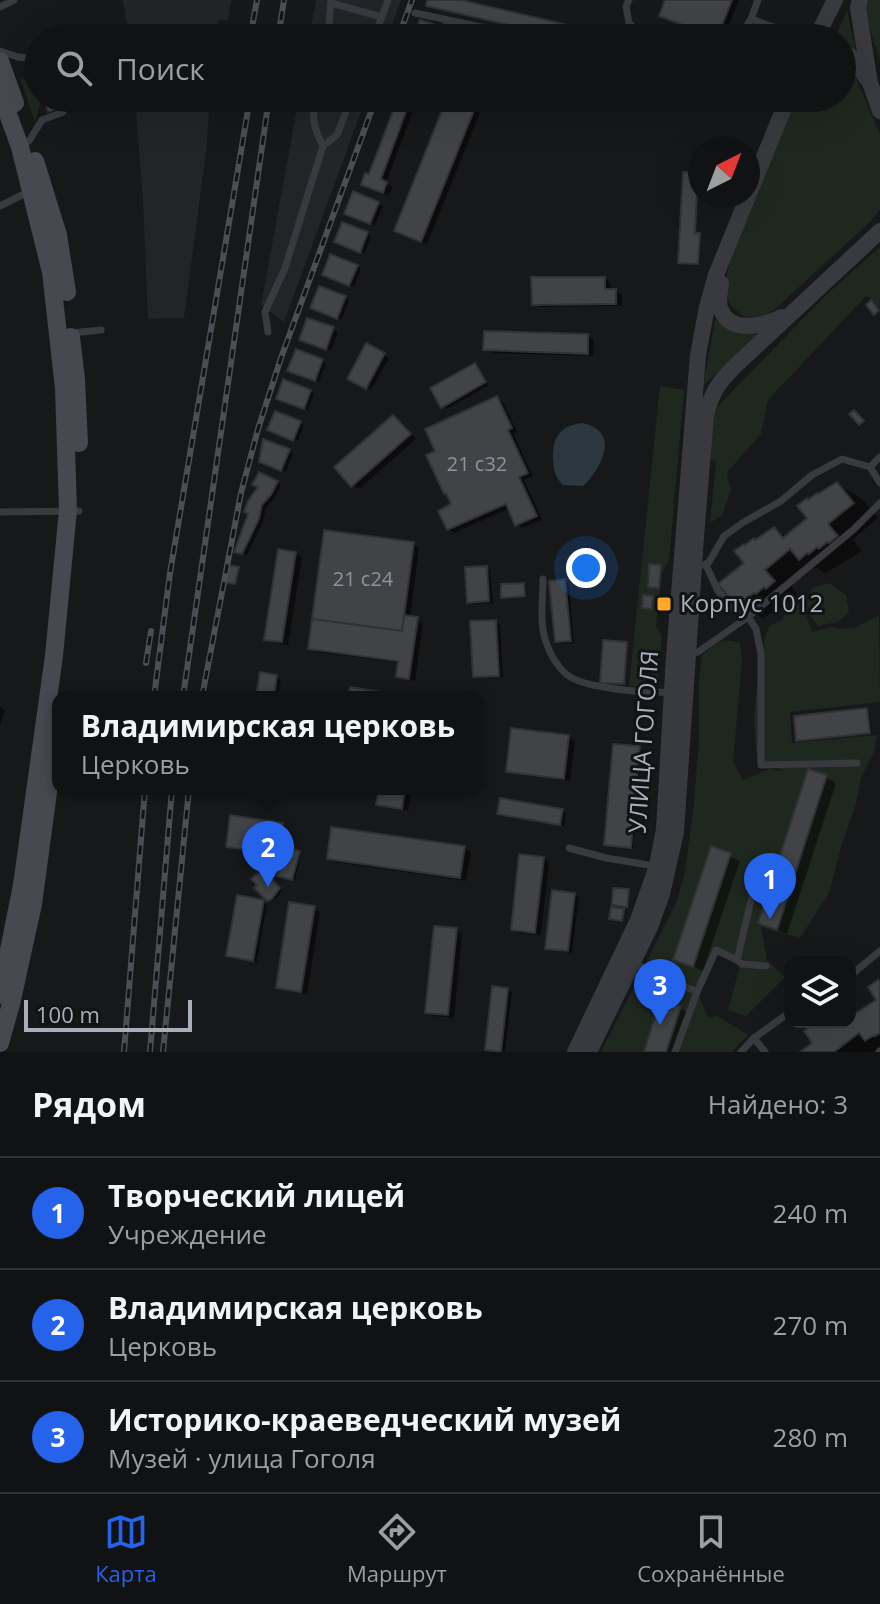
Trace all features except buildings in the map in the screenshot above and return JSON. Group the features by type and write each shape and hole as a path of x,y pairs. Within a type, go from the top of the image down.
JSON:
{"main road":[{"path":"0,61 29,141 54,291 64,388 75,584 62,691"},
{"path":"0,92 58,235 78,414 73,510 0,1043"},
{"path":"5,993 33,904 52,763"},
{"path":"0,943 14,926"}],"street":[{"path":"823,24 835,0"},
{"path":"860,0 858,8 870,83 880,110"},
{"path":"856,63 870,83"},
{"path":"778,112 724,257 719,304 721,312 735,324 753,327 766,325 792,312"},
{"path":"694,565 710,396 723,377 880,231"},
{"name":"УЛИЦА ГОГОЛЯ","path":"575,1052 627,960 657,866 664,829 673,692 694,565 693,417 698,355 707,307 724,257"},
{"path":"589,1052 627,960 650,927 674,844 678,809 681,655"}],"lane":[{"path":"0,7 14,0"},
{"path":"379,24 388,0"},
{"path":"629,0 626,6 630,24"},
{"path":"748,24 758,0"},
{"path":"329,24 331,2 382,17"},
{"path":"415,13 467,24"},
{"path":"751,19 765,24"},
{"path":"0,51 24,58"},
{"path":"29,141 42,120 63,112"},
{"path":"313,112 313,128 323,146"},
{"path":"268,332 265,312 285,268 323,146 337,135 346,112"},
{"path":"0,206 37,189"},
{"path":"71,333 101,330"},
{"path":"870,467 880,457"},
{"path":"857,763 761,765 761,654 756,629 748,617 734,609 694,565 724,536 781,501 812,475 842,459 870,467 880,483"},
{"path":"681,655 698,652 748,617 853,530 880,503"},
{"path":"0,512 73,510"},
{"path":"543,579 545,640 554,660 568,676 588,684 673,692"},
{"path":"569,848 657,866"},
{"path":"737,960 758,871"},
{"path":"675,1052 716,950 742,964 766,966"},
{"path":"856,971 880,951"},
{"path":"627,960 697,992"},
{"path":"741,1052 754,1038 784,1016"},
{"path":"754,1038 765,1052"}],"shaded area":[{"path":"123,0 231,0 228,20 218,20 218,24 127,24"},
{"path":"316,0 401,0 392,24 312,24"},
{"path":"866,0 880,0 880,61 863,8"},
{"path":"847,11 850,24 841,24"},
{"path":"856,79 880,134 880,209 871,221 774,310 761,318 746,318 731,306 724,290 729,265 752,208 760,208 760,187 789,112 856,112"},
{"path":"136,112 209,112 184,318 148,319"},
{"path":"296,112 361,112 284,322 261,305"},
{"path":"880,247 880,308 867,295 768,400 761,434 728,471 731,491 722,515 710,523 716,462 705,456 712,412 826,295"},
{"path":"715,320 757,335 703,386"},
{"path":"660,386 684,390 669,561 662,573 656,627 662,636 657,688 629,686"},
{"path":"582,423 594,427 601,434 604,451 596,470 583,486 563,485 554,467 556,439 562,430"},
{"path":"830,583 846,595 849,613 837,622 818,626 804,608 812,632 831,627 854,628 879,615 880,702 790,712 792,743 877,735 874,752 861,777 829,893 800,938 761,927 767,960 784,978 746,1016 728,1010 739,969 737,960 717,950 697,992 708,1017 717,1016 748,1035 732,1052 666,1052 681,1007 661,1000 644,1052 601,1052 677,901 685,871 699,742 702,655 720,643 740,643 742,661 733,762 743,780 770,769 786,772 757,762 756,693 769,626 782,620 789,606 801,600 804,606 812,588","holes":["731,853 693,967 673,960"]}],"railway":[{"path":"253,24 257,0"},
{"path":"280,24 284,0"},
{"path":"403,24 412,0"},
{"path":"155,691 170,573 248,112"},
{"path":"184,691 267,112"},
{"path":"203,691 241,493 258,429 371,112"},
{"path":"146,663 151,631"},
{"path":"124,1052 145,795"},
{"path":"150,1052 171,795"},
{"path":"163,1052 188,795"}],"place":[{"name":"Корпус 1012","path":"664,604"},
{"name":"Владимирская церковь","path":"268,887"},
{"name":"Творческий лицей","path":"770,919"},
{"name":"Историко-краеведческий музей","path":"660,1025"}]}
